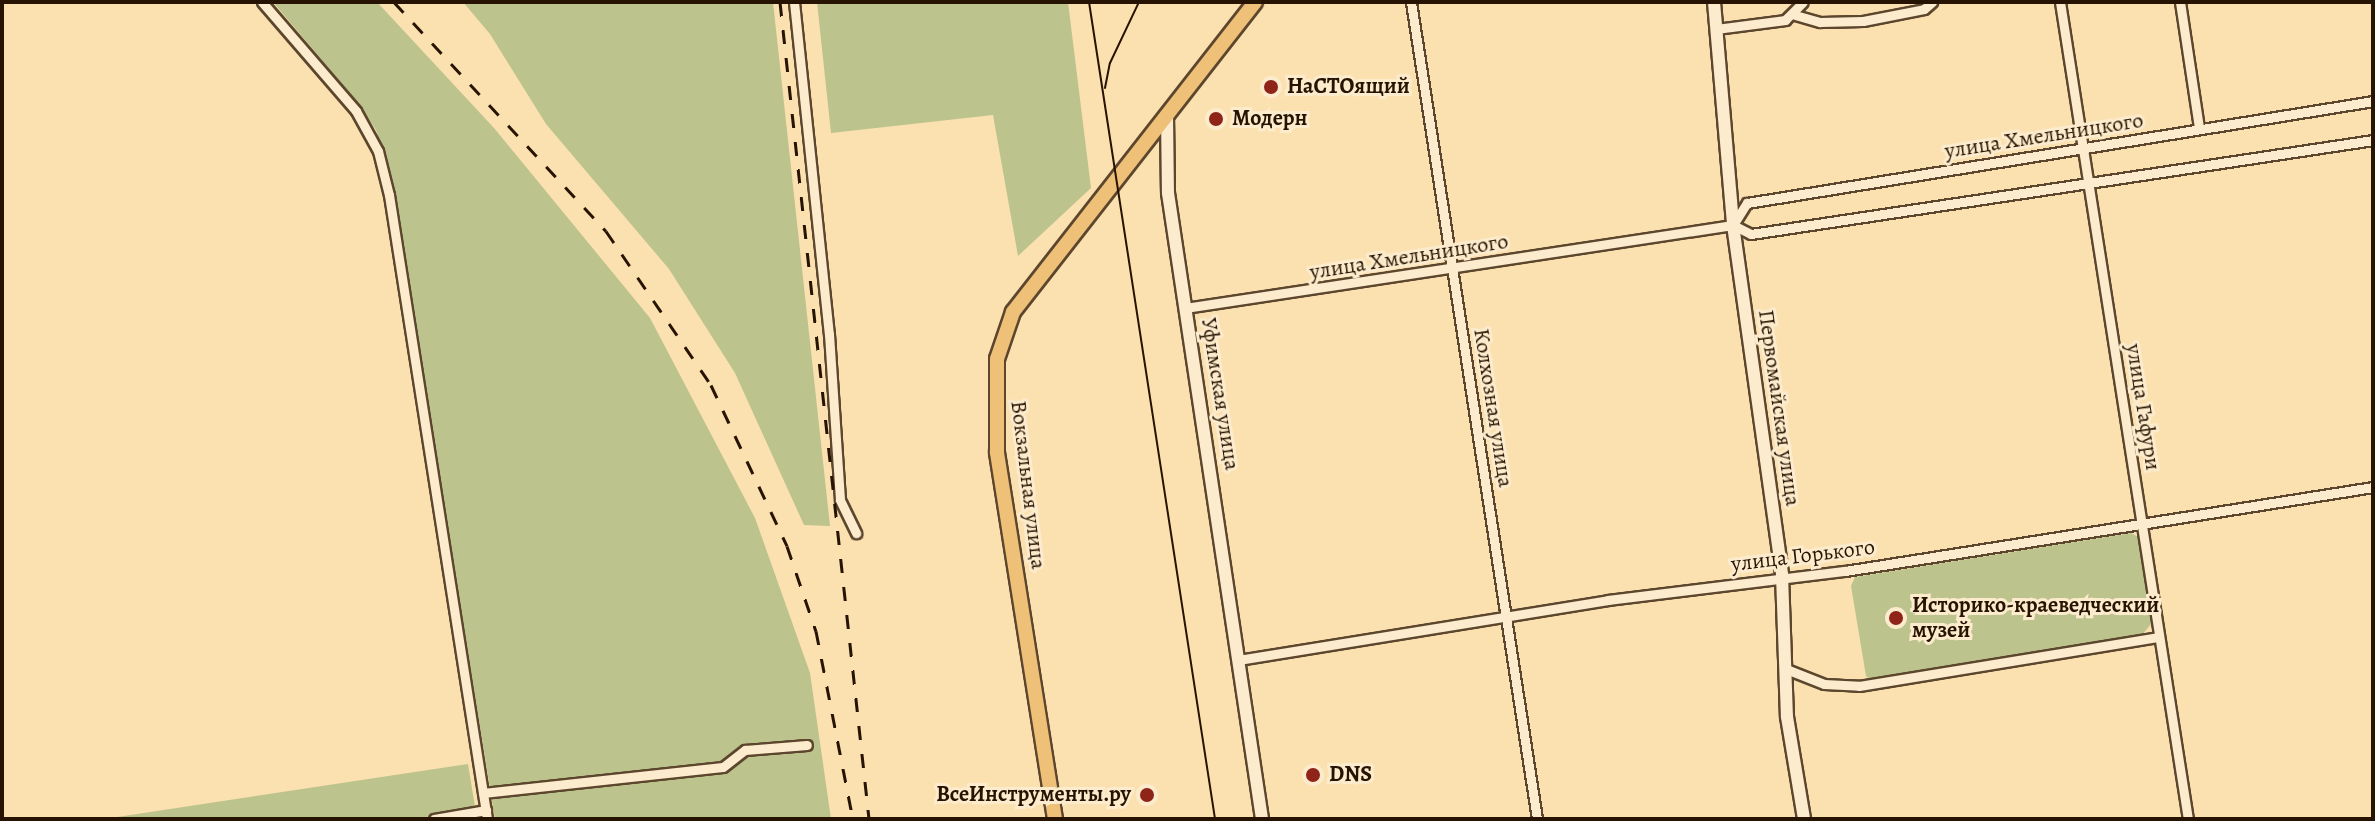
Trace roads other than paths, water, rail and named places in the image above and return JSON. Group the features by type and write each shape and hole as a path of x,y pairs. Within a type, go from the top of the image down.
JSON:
{"main road":[{"path":"1167,115 1255,2"},
{"name":"Вокзальная улица","path":"1055,819 997,452 997,359 1013,312 1167,115"}],"street":[{"path":"262,2 356,111 378,151 389,195 487,814 434,819"},
{"path":"794,2 829,334 840,500 856,533"},
{"name":"Колхозная улица","path":"1411,2 1537,819"},
{"name":"Первомайская улица","path":"1714,2 1733,225 1782,575 1787,717 1804,819"},
{"path":"1795,15 1803,2"},
{"path":"1716,29 1795,15 1820,22 1863,21 1924,9 1932,2"},
{"name":"улица Гафури","path":"2060,2 2188,819"},
{"path":"2180,2 2199,128"},
{"name":"улица Хмельницкого","path":"1733,225 1747,203 2373,101"},
{"name":"Уфимская улица","path":"1167,115 1168,193 1262,819"},
{"name":"улица Хмельницкого","path":"1185,308 1733,225 1751,234 2373,140"},
{"name":"улица Горького","path":"1238,660 1782,575 1845,571 2373,487"},
{"path":"1786,669 1824,684 1859,686 2159,637"},
{"path":"483,793 723,767 745,750 807,745"}],"tram line":[{"path":"1089,2 1215,819"},
{"path":"1105,88 1110,63 1139,2"}],"railway":[{"path":"394,2 606,231 711,385 787,546 816,631 853,819"},
{"path":"780,2 869,819"}],"place":[{"name":"НаСТОящий","path":"1271,87"},
{"name":"Модерн","path":"1216,119"},
{"name":"Историко-краеведческий музей","path":"1896,618"},
{"name":"DNS","path":"1313,775"},
{"name":"ВсеИнструменты.ру","path":"1147,795"}]}
